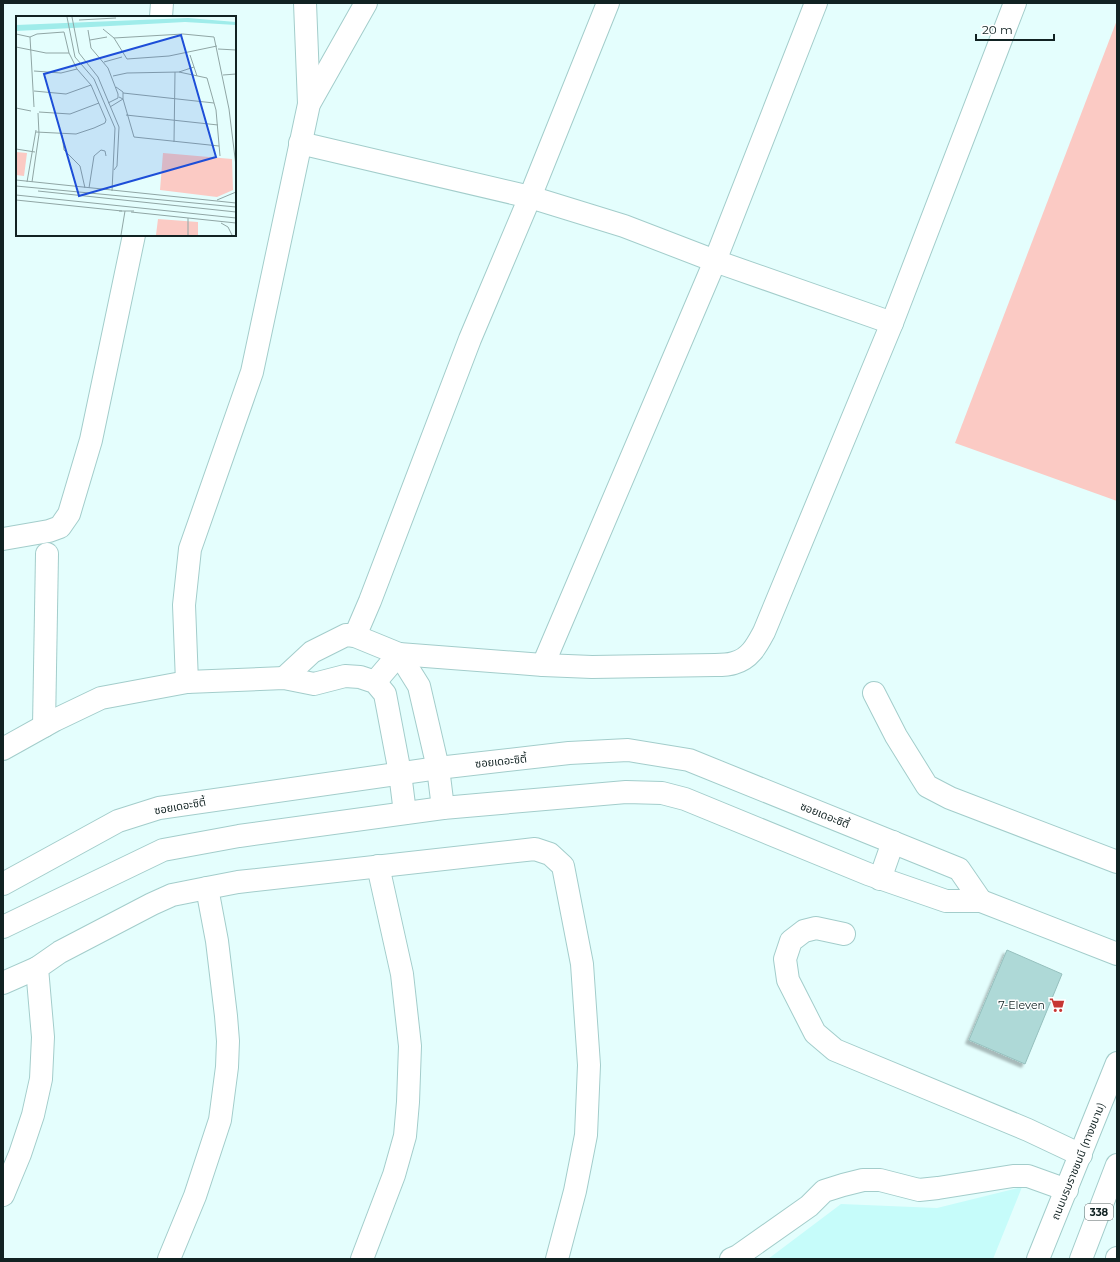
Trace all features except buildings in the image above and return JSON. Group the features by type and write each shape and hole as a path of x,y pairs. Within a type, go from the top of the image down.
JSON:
{"main road":[{"path":"161,16 162,3"},
{"path":"186,682 184,605 190,548 252,372 309,104 305,3"},
{"path":"309,104 366,3"},
{"path":"355,636 370,602 470,339 530,197 608,3"},
{"path":"542,665 715,261 816,3"},
{"path":"284,678 312,652 346,635 355,636 399,654 542,665 592,667 715,665 734,663 744,659 754,650 764,632 892,323 1014,3"},
{"path":"300,143 530,197 624,226 715,261 892,323"},
{"path":"3,539 48,531 60,527 69,514 91,440 134,236"},
{"path":"44,726 47,554"},
{"path":"374,682 399,654"},
{"path":"399,654 419,686 438,768 443,808"},
{"path":"3,749 55,720 101,698 186,682 284,678 314,684 345,676 360,677 374,682 385,694 406,813"},
{"path":"874,693 896,736 927,786 950,798 1117,862"},
{"name":"ซอยเดอะซิตี้","path":"3,884 118,821 159,808 438,768 569,753 628,750 689,760 959,869 981,901"},
{"path":"3,927 163,850 239,836 443,808 626,792 662,793 685,799 880,879 946,901 981,901 1117,954"},
{"path":"880,879 894,842"},
{"path":"3,983 37,968 60,952 172,895 238,882 534,849 550,854 563,866 582,964 589,1065 586,1135 560,1258"},
{"path":"362,1259 394,1175 405,1136 408,1102 410,1046 402,974 378,866"},
{"path":"169,1259 195,1196 220,1120 227,1066 228,1041 225,1009 217,942 207,888"},
{"path":"844,934 816,928 804,931 791,941 785,959 788,980 815,1033 835,1050 1028,1130 1081,1155"},
{"path":"3,1195 20,1154 33,1115 41,1079 43,1037 37,968"},
{"name":"ถนนบรมราชชนนี (ทางขนาน)","path":"1038,1259 1117,1063"},
{"name":"338","path":"1081,1259 1117,1166"},
{"path":"731,1259 738,1256 796,1215 824,1191 863,1180 880,1180 919,1190 1013,1176 1028,1176 1066,1190"}],"shaded area":[{"path":"1117,20 1117,501 955,443"},
{"path":"1022,1187 993,1259 768,1259 841,1204 937,1208"}],"place":[{"name":"7-Eleven","path":"1057,1005"}]}
